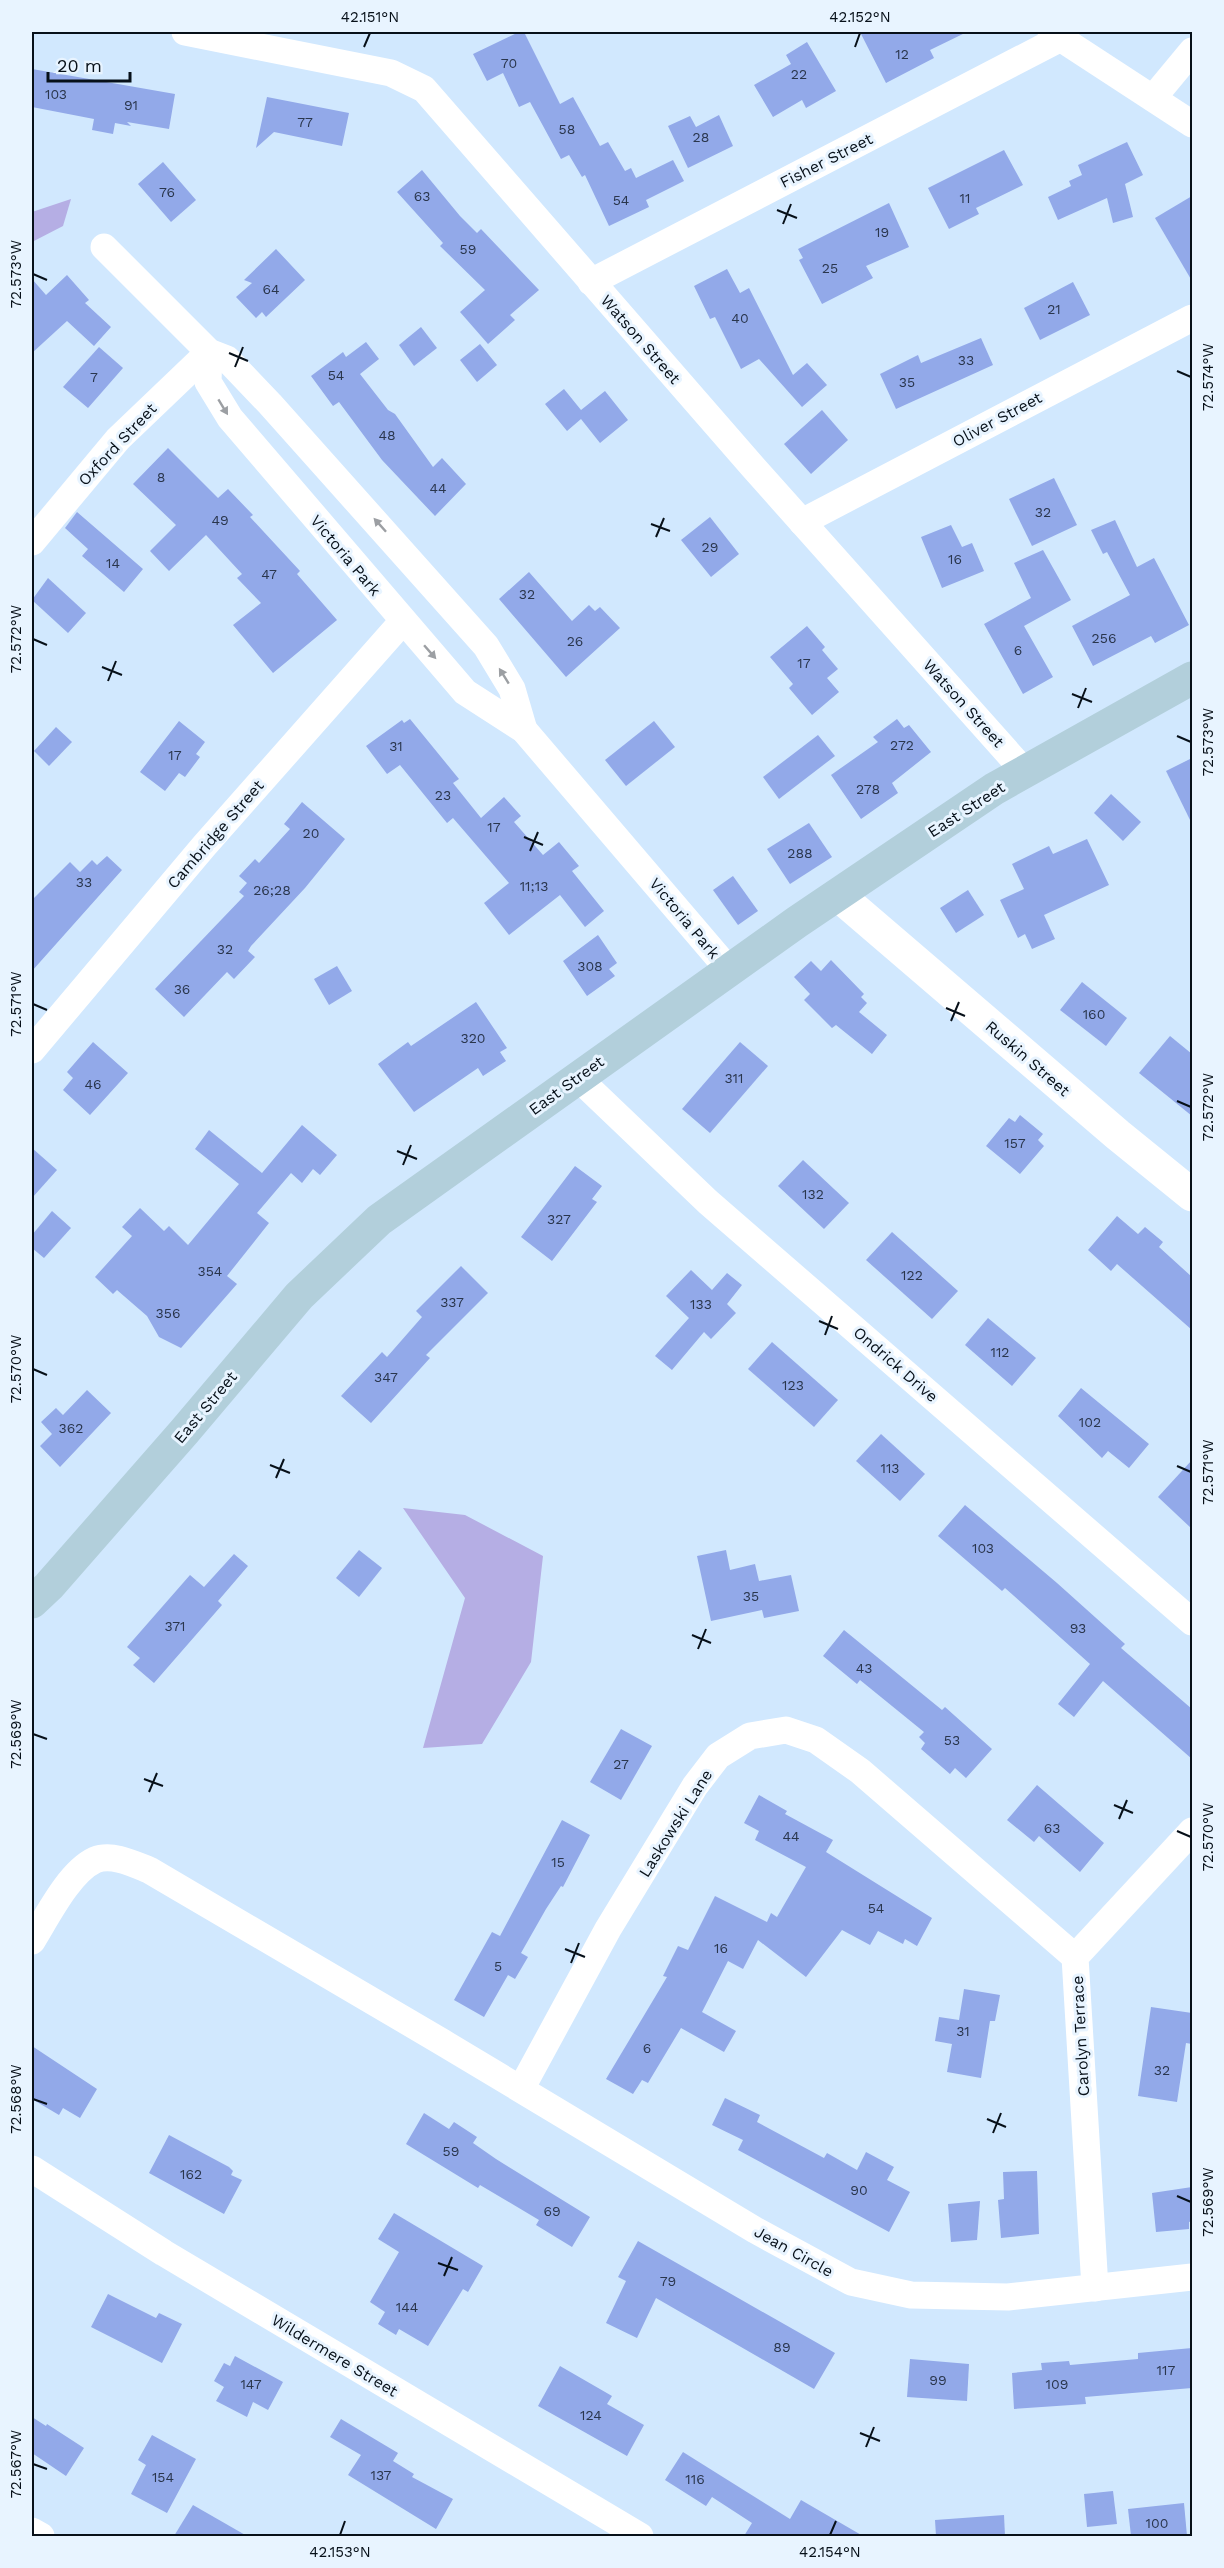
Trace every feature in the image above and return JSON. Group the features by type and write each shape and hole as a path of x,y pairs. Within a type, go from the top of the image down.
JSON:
{"main road":[{"name":"East Street","path":"32,1602 49,1586 184,1432 299,1296 379,1220 729,970 993,789 1192,678"}],"street":[{"name":"Watson Street","path":"185,32 391,74 424,89 802,522 1025,772"},
{"name":"Fisher Street","path":"591,282 1056,35"},
{"path":"1056,35 1192,124"},
{"path":"1153,98 1192,51"},
{"name":"Victoria Park","path":"104,247 209,352 227,359 486,646 512,688 524,730"},
{"name":"Oliver Street","path":"802,522 1192,318"},
{"name":"Victoria Park","path":"209,352 208,382 230,418 465,692 524,730 729,970"},
{"name":"Oxford Street","path":"32,542 118,439 209,352"},
{"name":"Cambridge Street","path":"32,1050 204,846 403,621"},
{"name":"Ruskin Street","path":"838,895 1192,1195"},
{"name":"Ondrick Drive","path":"577,1077 708,1202 1192,1622"},
{"name":"Laskowski Lane","path":"520,2089 608,1929 695,1786 718,1756 750,1736 786,1730 816,1740 860,1771 1075,1957"},
{"name":"Carolyn Terrace","path":"1095,2288 1075,1957 1192,1831"},
{"name":"Jean Circle","path":"32,1941 72,1879 96,1860 123,1860 149,1870 755,2230 851,2282 911,2295 1008,2297 1192,2277"},
{"name":"Wildermere Street","path":"32,2169 205,2277 640,2536"},
{"path":"32,2531 41,2536"}],"shaded area":[{"path":"71,199 63,226 32,242 32,212"},
{"path":"403,1508 465,1515 543,1556 531,1662 482,1744 423,1748 465,1598"}],"building":[{"path":"519,32 524,32 560,104 573,97 600,146 608,142 625,171 631,168 636,178 673,160 684,181 646,200 649,207 609,226 585,175 582,177 569,155 561,159 530,102 519,107 503,73 487,81 473,54"},
{"path":"860,32 967,32 930,50 934,58 886,83"},
{"path":"807,42 836,91 806,108 802,100 773,117 754,85 791,64 786,55"},
{"path":"32,69 175,94 169,129 127,122 131,126 115,123 113,134 92,130 94,119 32,107"},
{"path":"267,97 349,113 342,146 274,132 256,148"},
{"path":"719,115 733,146 688,168 668,126 690,116 696,127"},
{"path":"1127,142 1143,175 1125,184 1133,217 1113,223 1107,198 1058,220 1048,197 1071,186 1069,181 1082,175 1078,165"},
{"path":"1004,150 1023,185 976,208 979,214 949,229 928,188"},
{"path":"163,162 196,200 171,222 138,184"},
{"path":"422,170 460,216 477,233 481,229 539,290 510,315 515,320 488,344 460,312 485,290 440,246 443,243 397,192"},
{"path":"1192,196 1192,281 1155,218"},
{"path":"889,203 909,247 866,266 873,278 822,304 799,260 803,258 798,249"},
{"path":"276,249 305,280 266,317 262,312 256,318 236,297 252,283 244,280"},
{"path":"727,269 740,293 749,288 793,375 807,363 827,385 802,407 759,359 741,369 715,317 710,319 694,286"},
{"path":"67,275 89,300 85,303 111,327 94,346 67,321 32,353 32,279 46,295"},
{"path":"1073,282 1090,315 1040,340 1024,308"},
{"path":"421,327 437,348 414,366 399,345"},
{"path":"981,338 993,365 896,409 880,374 918,355 921,363"},
{"path":"366,342 379,359 360,374 388,410 395,414 433,467 442,458 466,484 435,516 382,460 339,402 333,406 311,376 343,352 346,357"},
{"path":"480,344 497,365 477,382 460,360"},
{"path":"99,347 123,368 88,408 63,387"},
{"path":"564,389 581,410 605,391 628,420 600,443 581,419 567,431 545,404"},
{"path":"822,410 848,440 811,474 784,444"},
{"path":"168,448 218,498 228,489 253,515 250,517 300,571 297,574 337,620 273,673 233,625 261,603 237,578 242,574 206,535 169,571 150,551 176,525 133,484"},
{"path":"1054,478 1077,525 1032,546 1009,499"},
{"path":"77,512 143,569 124,592 82,556 88,549 65,528"},
{"path":"710,517 739,554 711,577 681,540"},
{"path":"1115,520 1137,567 1154,558 1189,625 1155,643 1151,636 1093,666 1072,626 1130,595 1107,552 1103,554 1091,530"},
{"path":"951,525 962,547 972,543 984,571 942,588 921,537"},
{"path":"1043,550 1071,600 1024,626 1053,677 1023,694 984,624 1031,598 1014,563"},
{"path":"529,572 572,621 589,605 595,611 600,607 620,628 566,677 499,599"},
{"path":"48,578 86,613 68,633 32,600"},
{"path":"807,626 825,647 822,650 838,669 827,678 839,692 812,715 789,688 793,684 770,657"},
{"path":"410,719 459,779 453,783 481,818 504,797 521,816 514,822 543,855 559,842 579,866 572,871 604,911 585,927 560,895 509,935 484,903 509,883 453,818 447,823 400,765 387,774 366,746 402,720 404,723"},
{"path":"897,719 904,728 909,725 931,752 892,783 898,793 861,819 831,775 878,742 873,737"},
{"path":"179,721 205,742 196,754 200,757 185,777 179,773 165,791 140,772"},
{"path":"654,721 675,747 626,786 605,760"},
{"path":"56,727 72,742 49,766 34,751"},
{"path":"818,735 835,756 779,799 763,777"},
{"path":"1192,758 1192,824 1166,771"},
{"path":"1111,794 1141,822 1123,841 1094,813"},
{"path":"302,802 345,839 305,888 251,946 248,951 255,957 234,979 227,972 184,1017 155,989 244,896 239,892 247,883 239,876 255,859 259,863 290,829 284,824"},
{"path":"809,823 832,857 790,884 767,849"},
{"path":"1087,839 1109,885 1044,915 1055,939 1032,949 1025,934 1018,938 1000,900 1024,889 1012,864 1049,846 1053,854"},
{"path":"107,856 122,870 32,971 32,900 70,862 80,872 92,860 97,865"},
{"path":"733,876 758,911 738,925 713,890"},
{"path":"968,890 984,915 956,933 940,908"},
{"path":"598,935 617,963 609,969 615,976 587,996 563,961"},
{"path":"831,960 864,994 861,997 867,1003 859,1012 887,1035 872,1054 836,1025 832,1028 804,1000 810,994 794,977 811,961 821,971"},
{"path":"337,966 352,991 329,1005 314,979"},
{"path":"1082,982 1127,1018 1106,1046 1060,1010"},
{"path":"476,1002 507,1048 500,1052 506,1061 483,1076 478,1068 414,1112 378,1064 408,1042 411,1046"},
{"path":"1170,1036 1192,1054 1192,1116 1139,1073"},
{"path":"93,1042 128,1073 90,1115 63,1090 73,1078 67,1072"},
{"path":"740,1042 768,1066 710,1133 682,1109"},
{"path":"1020,1115 1043,1134 1038,1140 1044,1146 1020,1174 986,1146 1009,1118 1015,1122"},
{"path":"302,1125 337,1155 320,1175 313,1169 302,1183 291,1173 257,1213 269,1223 227,1276 237,1284 181,1348 159,1337 147,1316 117,1290 113,1294 95,1277 132,1236 122,1227 140,1208 164,1231 169,1226 188,1245 239,1184 195,1149 209,1130 262,1173"},
{"path":"32,1148 57,1170 32,1198"},
{"path":"803,1160 849,1203 824,1229 778,1186"},
{"path":"575,1166 602,1186 592,1199 597,1202 552,1261 521,1237"},
{"path":"52,1211 71,1228 44,1258 32,1248 32,1235"},
{"path":"1117,1216 1138,1234 1145,1227 1163,1242 1159,1247 1192,1277 1192,1330 1117,1264 1111,1271 1088,1250"},
{"path":"892,1232 958,1291 932,1319 866,1260"},
{"path":"461,1266 488,1293 426,1355 430,1358 371,1423 341,1396 382,1352 387,1357 422,1317 416,1311"},
{"path":"691,1270 712,1290 727,1273 742,1285 727,1304 736,1313 711,1339 704,1332 672,1370 655,1356 689,1318 666,1296"},
{"path":"988,1318 1036,1358 1012,1386 965,1345"},
{"path":"772,1342 838,1400 814,1427 748,1369"},
{"path":"1081,1388 1149,1444 1129,1468 1108,1451 1102,1458 1058,1416"},
{"path":"87,1390 111,1413 60,1467 40,1446 52,1434 41,1422 56,1408 63,1415"},
{"path":"881,1434 925,1474 900,1501 856,1461"},
{"path":"1192,1460 1192,1529 1158,1497"},
{"path":"965,1505 1125,1644 1121,1648 1192,1709 1192,1759 1103,1681 1074,1717 1058,1704 1090,1664 1005,1588 1002,1591 938,1536"},
{"path":"359,1550 382,1568 359,1597 336,1578"},
{"path":"726,1550 730,1570 755,1564 759,1581 791,1575 799,1611 764,1618 762,1610 711,1621 697,1556"},
{"path":"234,1554 248,1566 218,1601 222,1605 154,1683 133,1665 140,1658 127,1647 190,1575 204,1587"},
{"path":"844,1630 942,1710 945,1707 992,1749 966,1778 955,1768 950,1774 921,1749 925,1743 919,1737 924,1732 860,1680 857,1684 823,1656"},
{"path":"621,1729 652,1746 621,1800 590,1782"},
{"path":"1037,1785 1104,1843 1080,1872 1039,1836 1034,1842 1007,1820"},
{"path":"759,1795 787,1811 785,1814 833,1840 826,1852 932,1918 917,1946 905,1939 903,1944 878,1931 870,1945 842,1930 806,1977 758,1940 743,1969 728,1961 702,2012 736,2031 724,2052 681,2028 648,2083 642,2080 633,2094 606,2079 667,1977 663,1976 678,1946 688,1950 715,1896 767,1922 771,1913 777,1917 806,1867 755,1840 759,1831 744,1823"},
{"path":"562,1820 590,1835 563,1887 561,1886 546,1909 521,1953 528,1957 515,1979 508,1975 484,2017 454,2000 492,1932 500,1936"},
{"path":"964,1989 1000,1995 995,2021 990,2021 981,2078 947,2072 952,2044 935,2041 939,2017 959,2020"},
{"path":"1151,2007 1192,2013 1192,2044 1186,2043 1177,2102 1138,2096"},
{"path":"32,2046 97,2089 80,2118 63,2108 59,2115 32,2099"},
{"path":"725,2098 760,2115 757,2122 824,2158 827,2153 857,2170 866,2152 894,2167 887,2180 910,2192 889,2232 738,2150 743,2140 712,2125"},
{"path":"424,2113 449,2129 454,2122 477,2137 473,2143 590,2217 572,2247 536,2225 539,2220 480,2185 478,2188 406,2144"},
{"path":"169,2135 229,2167 233,2171 231,2175 242,2180 224,2214 149,2173"},
{"path":"1037,2171 1039,2234 1001,2238 998,2200 1004,2199 1003,2172"},
{"path":"1192,2187 1192,2221 1189,2222 1189,2229 1156,2232 1152,2193"},
{"path":"980,2201 977,2240 951,2242 948,2204"},
{"path":"394,2213 483,2266 468,2292 463,2289 428,2346 399,2329 396,2335 378,2324 385,2312 370,2302 399,2252 378,2239"},
{"path":"638,2241 835,2353 814,2389 656,2298 637,2338 606,2323 626,2281 618,2277"},
{"path":"108,2294 156,2318 159,2313 182,2324 162,2363 91,2327"},
{"path":"1192,2348 1192,2388 1085,2397 1086,2404 1014,2409 1012,2373 1042,2370 1041,2363 1069,2361 1070,2365 1138,2359 1138,2353"},
{"path":"235,2356 283,2382 268,2410 253,2402 247,2417 216,2401 224,2387 214,2381 224,2363 230,2366"},
{"path":"910,2359 969,2364 967,2401 907,2397"},
{"path":"560,2366 612,2396 607,2404 644,2425 627,2456 538,2406"},
{"path":"32,2417 84,2448 66,2476 32,2453"},
{"path":"341,2419 398,2453 393,2461 414,2474 412,2477 453,2499 436,2529 348,2475 361,2455 330,2437"},
{"path":"152,2435 196,2459 167,2513 131,2494 146,2465 138,2460"},
{"path":"683,2452 790,2519 801,2500 863,2536 744,2536 752,2523 712,2497 706,2506 665,2480"},
{"path":"1113,2491 1117,2524 1087,2527 1084,2494"},
{"path":"1184,2503 1187,2536 1131,2536 1128,2509"},
{"path":"193,2505 247,2536 174,2536"},
{"path":"1004,2515 1005,2536 936,2536 935,2520"}]}
